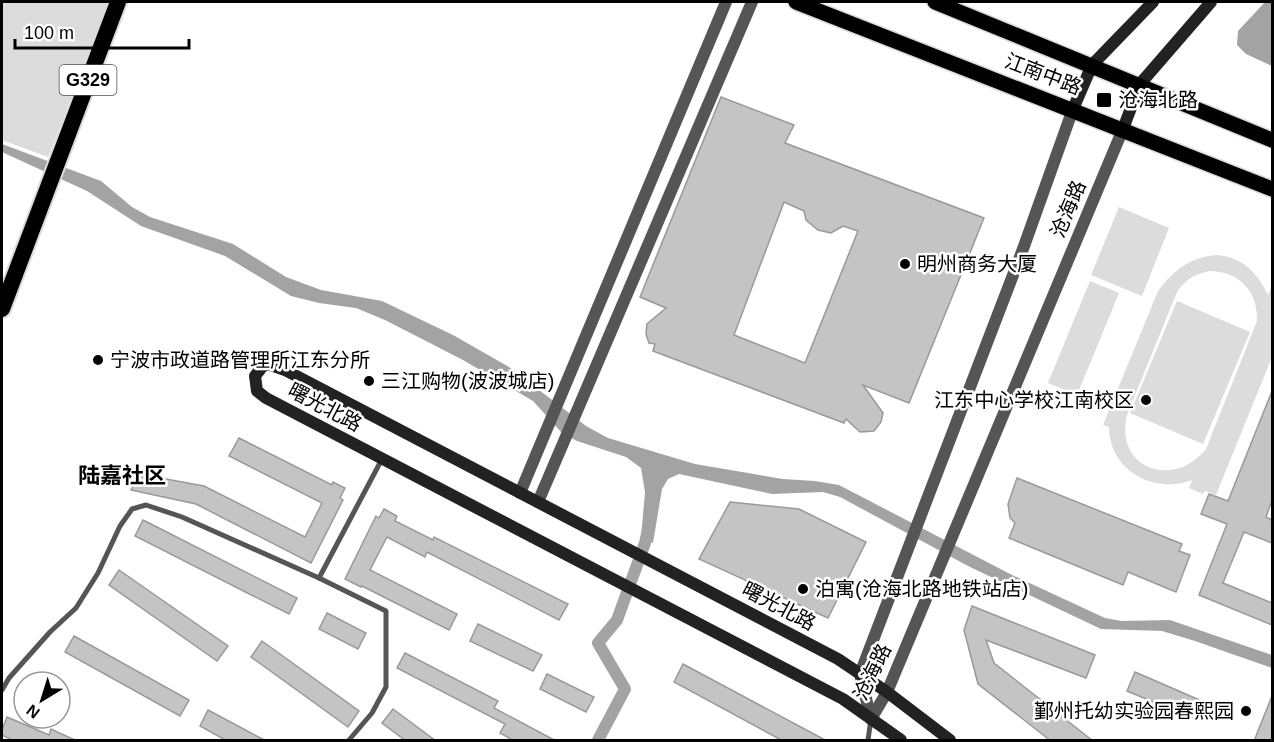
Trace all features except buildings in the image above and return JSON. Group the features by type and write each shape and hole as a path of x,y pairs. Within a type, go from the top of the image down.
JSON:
{"highway":[{"name":"G329","path":"2,309 118,2"}],"main road":[{"name":"江南中路","path":"796,2 1272,189"},
{"name":"江南中路","path":"935,2 1140,84 1272,140"},
{"name":"沧海路","path":"1073,109 1092,65 1153,2"},
{"name":"沧海路","path":"1123,129 1140,84 1211,2"},
{"name":"曙光北路","path":"901,741 843,699 266,398 257,391 255,376 262,367 268,364 275,365 838,659 887,692 950,741"}],"street":[{"path":"520,493 726,2"},
{"path":"538,502 752,2"},
{"name":"沧海路","path":"871,719 860,674 1023,249 1073,109"},
{"name":"沧海路","path":"871,719 887,692 1123,129"}],"lane":[{"path":"319,578 382,459"},
{"path":"2,690 9,678 50,632 76,608 98,573 120,526 132,509 146,505 182,517 319,578 386,611 386,687 372,713 349,741"},
{"path":"868,741 871,719"}],"shaded area":[{"path":"2,2 109,2 48,157 2,140"},
{"path":"1265,2 1272,2 1272,66 1246,54 1237,45 1238,31"},
{"path":"2,144 101,181 132,207 150,217 233,244 286,277 321,290 382,301 453,335 509,367 586,426 608,438 695,464 783,479 839,485 1012,575 1105,618 1122,621 1170,620 1272,655 1272,668 1162,631 1101,629 970,567 840,497 823,492 772,494 679,474 668,479 662,489 653,543 641,538 645,492 641,468 626,457 577,441 562,433 533,401 463,360 385,320 356,308 319,303 291,296 225,256 141,226 87,191 2,152"},
{"path":"1119,207 1169,228 1142,296 1091,275"},
{"path":"1207,256 1226,256 1241,262 1259,279 1268,295 1272,284 1272,357 1216,495 1205,491 1203,494 1189,488 1192,480 1178,484 1163,484 1136,475 1125,467 1117,456 1111,442 1109,427 1103,425 1158,291 1183,266","holes":["1209,271 1220,272 1238,279 1245,285 1254,301 1257,321 1206,449 1193,461 1178,468 1163,470 1149,467 1138,460 1129,448 1125,433 1127,415 1177,292 1187,280 1195,276"]},
{"path":"1090,281 1119,293 1077,395 1048,383"},
{"path":"1177,301 1250,332 1203,444 1130,413"}],"waterway":[{"path":"598,740 625,689 598,643 617,620 645,543 649,525"}],"place":[{"name":"沧海北路","path":"1104,100"},
{"name":"明州商务大厦","path":"905,264"},
{"name":"宁波市政道路管理所江东分所","path":"98,360"},
{"name":"三江购物(波波城店)","path":"369,381"},
{"name":"江东中心学校江南校区","path":"1146,400"},
{"name":"泊寓(沧海北路地铁站店)","path":"803,589"},
{"name":"鄞州托幼实验园春熙园","path":"1246,711"}],"district":[{"name":"陆嘉社区","path":"122,475"}]}
